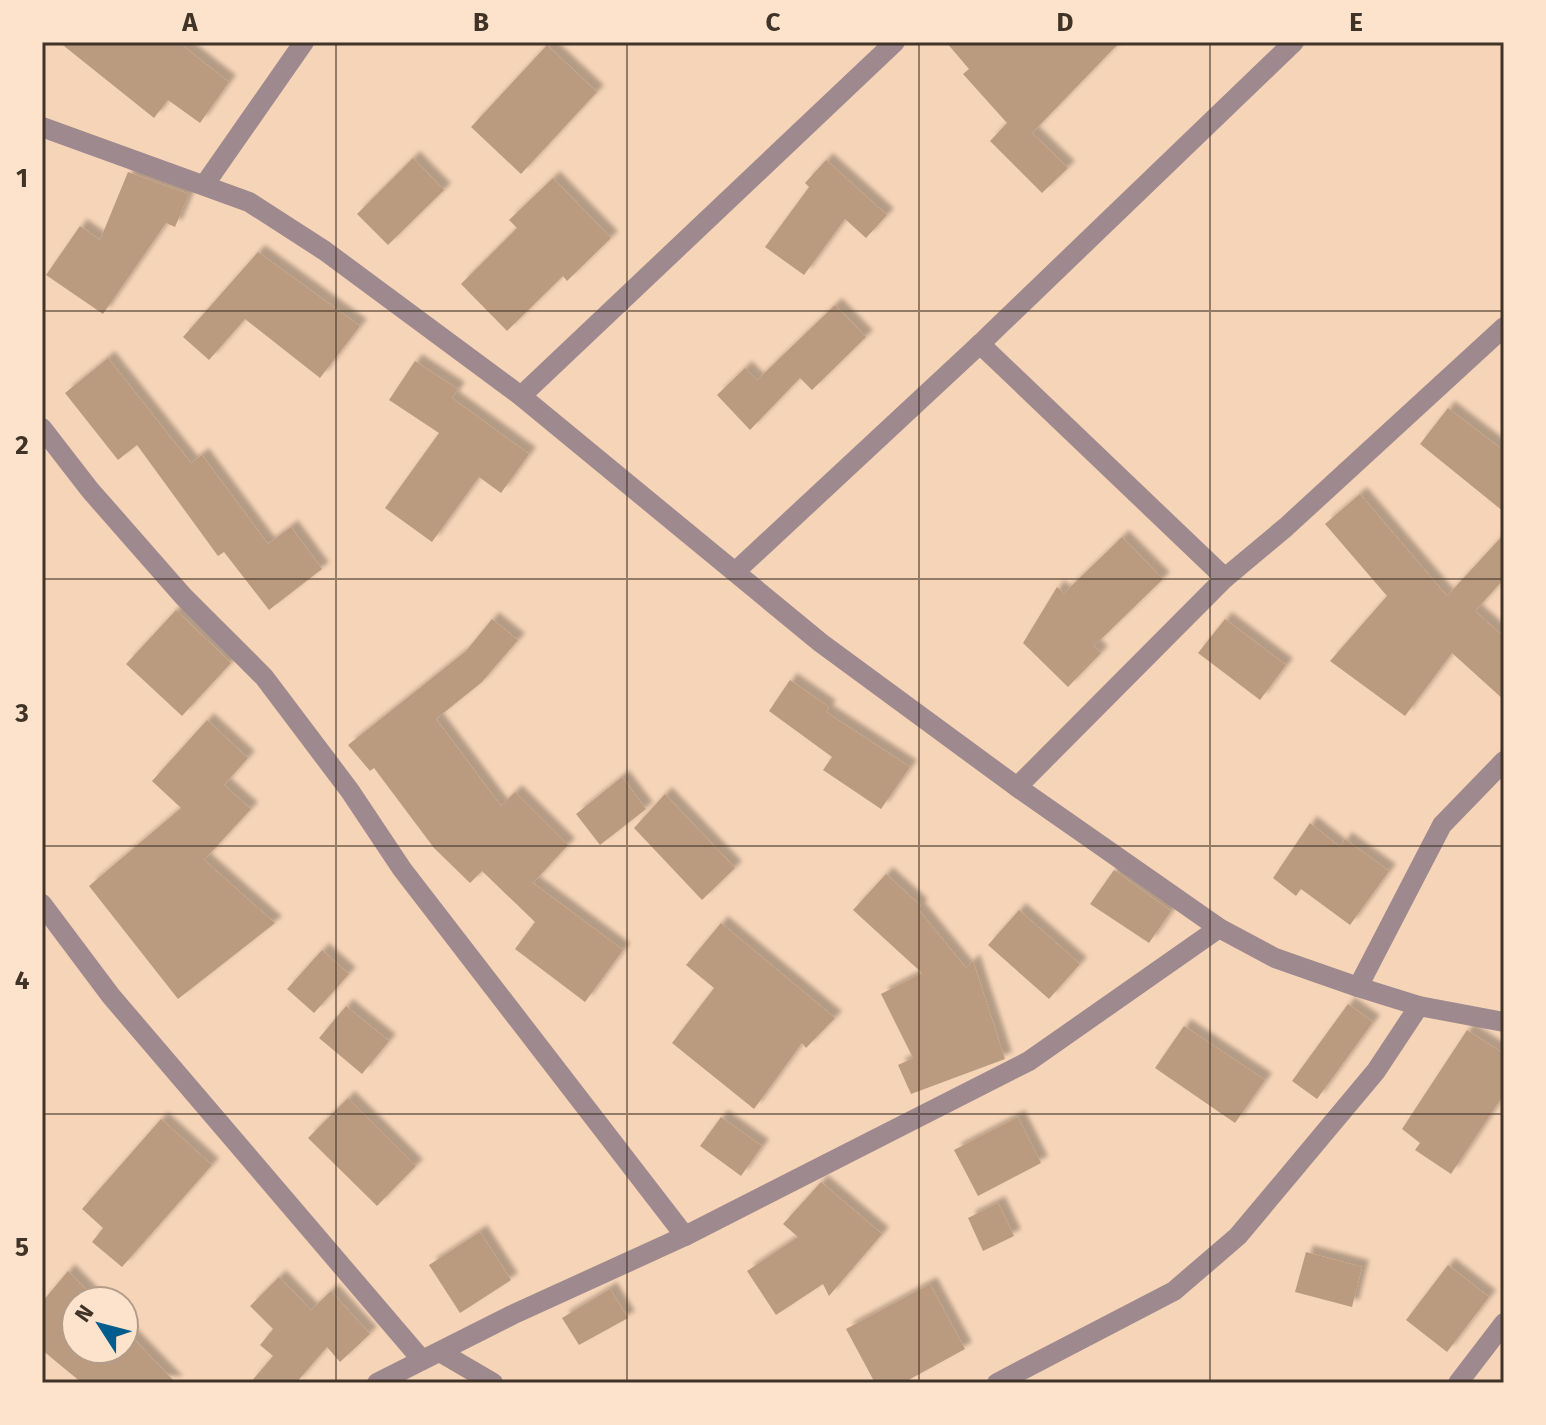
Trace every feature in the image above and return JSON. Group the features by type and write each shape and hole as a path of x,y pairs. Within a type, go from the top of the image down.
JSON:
{"street":[{"path":"205,184 304,42"},
{"path":"521,396 895,42"},
{"path":"736,571 980,344 1294,42"},
{"path":"42,127 249,202 325,251 521,396 821,643 1017,787 1219,928 1275,958 1358,987 1419,1006 1504,1022"},
{"path":"1017,787 1225,578 1286,527 1504,327"},
{"path":"980,344 1225,578"},
{"path":"42,428 90,490 183,596 264,677 350,791 402,869 685,1236"},
{"path":"1358,987 1442,825 1504,761"},
{"path":"42,904 111,996 431,1356 493,1383"},
{"path":"377,1383 685,1236 1029,1061 1219,928"},
{"path":"997,1383 1174,1291 1238,1236 1376,1071 1419,1006"},
{"path":"1458,1383 1504,1323"}],"building":[{"path":"59,42 178,42 229,82 200,123 168,100 154,118"},
{"path":"946,42 1120,42 1032,133 1068,168 1042,193 990,141 1007,123 963,74 969,69"},
{"path":"547,45 597,92 521,174 471,127"},
{"path":"413,158 444,190 388,245 357,214"},
{"path":"826,160 887,215 866,238 845,219 804,275 765,247 809,187 805,183"},
{"path":"128,172 189,194 175,227 166,223 103,314 46,275 80,226 100,240"},
{"path":"553,178 611,238 567,281 563,276 507,331 461,284 517,228 509,220"},
{"path":"258,252 360,326 320,378 245,319 209,360 183,337"},
{"path":"835,305 866,337 812,390 800,378 750,430 717,395 745,368 757,380"},
{"path":"108,358 191,463 202,455 268,544 291,527 322,569 269,610 224,552 218,556 137,445 118,460 65,393"},
{"path":"415,361 458,389 452,398 529,454 501,493 479,477 432,542 385,508 439,433 389,400"},
{"path":"1448,408 1504,451 1504,512 1420,444"},
{"path":"1360,494 1447,596 1504,534 1504,579 1475,611 1504,637 1504,700 1452,653 1405,716 1330,661 1387,596 1325,524"},
{"path":"1122,537 1163,579 1094,646 1101,653 1068,687 1023,643 1057,587 1064,593"},
{"path":"176,610 231,663 182,716 126,664"},
{"path":"492,619 518,640 482,682 436,719 501,806 515,792 568,845 533,883 623,950 585,1002 515,949 535,922 482,871 470,883 434,848 374,768 370,771 348,745 466,651"},
{"path":"1225,619 1286,665 1260,700 1198,653"},
{"path":"790,680 829,707 826,712 910,767 881,809 823,770 832,757 769,711"},
{"path":"207,720 248,758 224,785 251,809 204,860 275,923 178,999 89,886 181,808 152,781"},
{"path":"622,777 646,809 600,845 576,814"},
{"path":"665,794 735,868 702,900 634,828"},
{"path":"1310,823 1340,847 1345,839 1389,871 1350,925 1301,889 1296,896 1273,878"},
{"path":"1114,870 1171,911 1149,943 1090,904"},
{"path":"886,874 921,906 918,909 966,968 973,961 1005,1059 911,1094 898,1065 913,1058 881,994 922,973 853,910"},
{"path":"1019,910 1080,964 1049,999 988,945"},
{"path":"721,923 835,1018 806,1048 802,1043 754,1109 672,1043 714,988 686,965"},
{"path":"322,950 349,974 314,1013 287,989"},
{"path":"1348,1004 1373,1022 1317,1099 1292,1081"},
{"path":"346,1006 389,1041 362,1074 319,1038"},
{"path":"1184,1026 1265,1080 1235,1123 1155,1068"},
{"path":"1467,1030 1504,1054 1504,1094 1451,1174 1415,1150 1420,1143 1402,1129"},
{"path":"348,1098 416,1166 377,1206 308,1138"},
{"path":"721,1117 762,1146 741,1176 700,1146"},
{"path":"1018,1117 1041,1163 978,1196 954,1150"},
{"path":"161,1119 212,1165 122,1267 92,1242 103,1228 82,1209"},
{"path":"821,1182 882,1234 829,1296 823,1284 776,1315 747,1271 798,1237 783,1224"},
{"path":"998,1203 1014,1236 983,1251 968,1218"},
{"path":"480,1232 511,1280 460,1313 429,1265"},
{"path":"1306,1252 1362,1267 1352,1307 1295,1292"},
{"path":"1448,1265 1489,1297 1447,1352 1406,1320"},
{"path":"68,1271 82,1285 60,1285 60,1365 42,1350 42,1302"},
{"path":"279,1277 311,1310 331,1291 370,1334 340,1362 327,1347 296,1383 250,1383 273,1356 260,1345 273,1329 250,1306"},
{"path":"930,1284 965,1349 903,1383 875,1383 846,1329"},
{"path":"610,1289 628,1318 579,1345 562,1318"},
{"path":"140,1346 176,1383 82,1383 60,1365 140,1365"}]}
